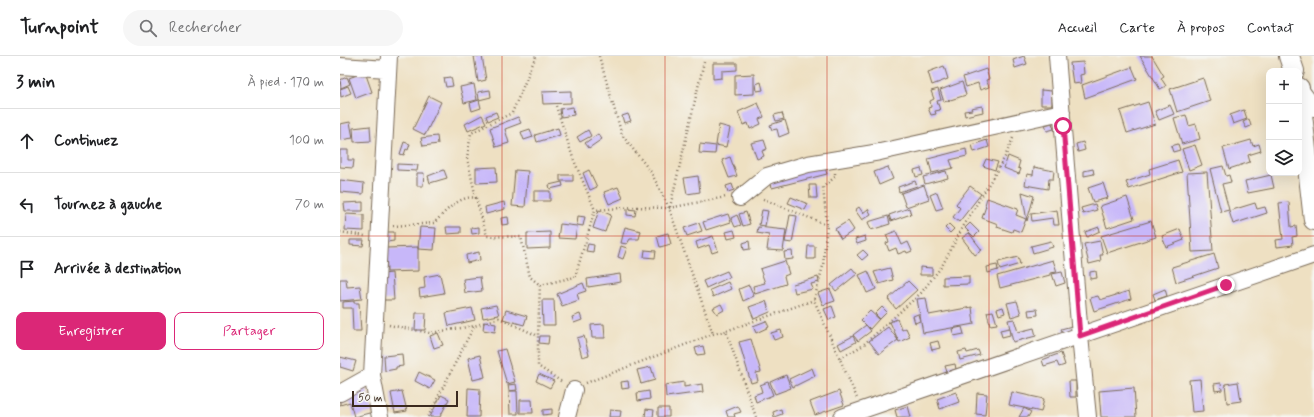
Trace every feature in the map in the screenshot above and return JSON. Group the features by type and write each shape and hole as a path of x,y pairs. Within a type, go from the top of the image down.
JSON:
{"main road":[{"path":"1289,56 1293,68"},
{"path":"1301,104 1314,220"}],"street":[{"path":"1057,56 1088,417"},
{"path":"340,66 388,62 372,375 380,417"},
{"path":"1302,92 1314,108"},
{"path":"740,198 767,176 808,164 880,152 1062,112"},
{"path":"842,417 1314,255"},
{"path":"340,393 372,375"},
{"path":"567,417 574,390"}],"path":[{"path":"536,56 512,113 471,133 467,158 476,198 487,236 521,237 530,277 540,285"},
{"path":"599,56 622,135 651,172 669,208 712,334"},
{"path":"669,208 704,62"},
{"path":"540,285 575,277 595,210 573,158 556,106"},
{"path":"840,358 862,346 921,293 942,266 963,227 1005,157 1020,121"},
{"path":"838,159 834,177 823,187 827,225 823,266 814,300 862,410"},
{"path":"340,232 379,232 434,223 451,205 471,197 476,198"},
{"path":"595,210 635,207 669,208"},
{"path":"540,285 538,366 574,390 588,381 712,334 726,331 814,300"},
{"path":"374,322 430,332 474,326 500,318 538,336"},
{"path":"428,417 474,326"},
{"path":"726,331 756,417"}],"building":[{"path":"474,56 482,56 486,80 478,82"},
{"path":"1024,56 1027,64 1015,68 1013,60"},
{"path":"1140,56 1152,56 1164,76 1161,78 1166,86 1160,89"},
{"path":"1083,62 1084,74 1080,75 1081,83 1073,84 1070,63"},
{"path":"713,63 737,63 737,70 722,71 722,78 713,79"},
{"path":"944,66 948,79 932,85 928,72"},
{"path":"1132,67 1137,79 1085,98 1082,85"},
{"path":"986,69 989,79 986,80 989,87 980,90 978,83 966,87 963,77"},
{"path":"365,72 372,92 356,98 349,78"},
{"path":"754,74 754,94 735,95 735,75"},
{"path":"347,77 350,84 341,88 340,80"},
{"path":"451,77 453,86 446,87 444,78"},
{"path":"1203,78 1210,101 1177,112 1170,89"},
{"path":"761,82 763,90 757,91 756,84"},
{"path":"962,82 966,95 944,102 940,90"},
{"path":"474,84 477,100 464,103 460,87"},
{"path":"348,86 351,93 341,97 340,89"},
{"path":"938,89 941,100 937,101 940,110 935,111 936,114 931,115 928,108 931,107 930,101 934,99 931,91"},
{"path":"490,90 491,97 479,100 478,92"},
{"path":"1041,90 1052,91 1052,105 1041,105"},
{"path":"571,91 571,103 543,104 542,92"},
{"path":"429,96 441,102 425,135 413,129"},
{"path":"479,100 481,108 472,111 470,103"},
{"path":"1148,102 1155,124 1127,133 1120,111"},
{"path":"758,103 764,117 759,119 761,124 750,129 748,123 743,125 738,112"},
{"path":"1170,105 1174,114 1159,120 1155,111"},
{"path":"982,106 983,112 965,116 964,111"},
{"path":"573,107 574,115 561,117 560,109"},
{"path":"1244,110 1247,119 1233,124 1230,115"},
{"path":"496,112 498,117 488,121 486,116"},
{"path":"782,113 784,119 776,121 774,115"},
{"path":"628,114 631,121 624,123 622,116"},
{"path":"482,115 486,123 468,131 465,124"},
{"path":"1186,115 1189,126 1196,124 1200,139 1182,144 1174,118"},
{"path":"518,117 521,123 505,129 509,143 496,147 490,128"},
{"path":"1249,119 1251,126 1246,128 1243,122"},
{"path":"785,120 789,133 779,137 777,129 772,130 770,125"},
{"path":"350,122 353,138 340,140 340,124"},
{"path":"1052,123 1054,129 1047,131 1045,125"},
{"path":"719,125 730,128 726,147 716,145"},
{"path":"370,126 371,141 354,142 353,128"},
{"path":"558,128 560,135 537,142 535,135"},
{"path":"530,129 533,137 524,140 521,132"},
{"path":"588,130 591,136 580,142 577,137"},
{"path":"598,134 602,139 589,148 585,143"},
{"path":"437,136 438,144 423,146 421,138"},
{"path":"764,140 767,149 762,151 764,156 757,159 751,143"},
{"path":"987,140 989,147 974,152 972,145"},
{"path":"1251,140 1253,146 1259,144 1261,151 1248,155 1250,162 1229,169 1223,148"},
{"path":"404,142 410,144 404,155 400,154"},
{"path":"1083,142 1085,150 1078,152 1076,144"},
{"path":"700,144 716,146 715,154 699,153"},
{"path":"1178,144 1180,150 1173,152 1171,146"},
{"path":"1195,145 1202,165 1189,170 1182,149"},
{"path":"966,149 967,156 950,160 953,168 932,173 928,159"},
{"path":"340,150 348,150 348,160 354,160 353,168 340,167"},
{"path":"1008,156 1020,161 1018,168 1021,169 1019,174 1004,168"},
{"path":"730,157 737,176 729,178 722,160"},
{"path":"986,159 998,162 995,170 983,166"},
{"path":"1178,160 1182,172 1129,189 1126,182 1150,174 1149,169"},
{"path":"397,164 418,165 417,171 397,170"},
{"path":"824,165 827,174 772,188 770,179"},
{"path":"1223,166 1226,176 1229,175 1231,182 1222,184 1229,210 1221,212 1210,169"},
{"path":"496,167 497,182 476,183 476,168"},
{"path":"888,167 893,179 879,185 874,172"},
{"path":"1034,167 1054,171 1053,179 1049,179 1048,189 1025,185 1027,174 1033,175"},
{"path":"921,168 923,175 916,177 914,170"},
{"path":"1093,169 1094,174 1084,176 1084,171"},
{"path":"444,170 447,178 430,183 428,176"},
{"path":"515,170 528,171 525,207 512,206"},
{"path":"589,170 597,187 590,190 583,173"},
{"path":"946,171 948,178 925,184 923,177"},
{"path":"1207,172 1213,251 1192,252 1187,173"},
{"path":"417,173 424,173 423,186 417,186"},
{"path":"560,175 573,175 573,181 560,181"},
{"path":"698,176 700,192 687,194 684,178"},
{"path":"1271,176 1274,188 1248,193 1245,181"},
{"path":"340,180 364,183 363,194 340,192"},
{"path":"915,181 917,186 899,192 898,187"},
{"path":"562,182 563,186 550,189 549,185"},
{"path":"1103,183 1108,198 1093,202 1088,188"},
{"path":"732,184 734,190 728,192 726,186"},
{"path":"809,185 816,185 817,198 810,198"},
{"path":"924,185 929,199 906,207 901,193"},
{"path":"970,186 981,194 959,222 953,217 960,208 956,204"},
{"path":"618,187 623,198 609,204 604,192"},
{"path":"534,191 550,191 550,201 534,201"},
{"path":"937,192 943,208 936,210 930,195"},
{"path":"1022,192 1034,196 1027,221"},
{"path":"791,197 808,204 805,210 788,203"},
{"path":"1127,197 1134,219 1107,228 1100,206"},
{"path":"987,198 1018,209 1016,215 1026,219 1021,232 1013,229 1012,232 997,227 998,224 982,218"},
{"path":"363,202 363,211 345,211 344,203"},
{"path":"504,202 505,209 486,214 485,207"},
{"path":"1289,202 1291,227 1296,226 1297,236 1292,237 1293,245 1277,247 1276,240 1283,239 1279,203"},
{"path":"1255,203 1257,209 1265,207 1267,213 1233,224 1229,211"},
{"path":"1095,204 1097,210 1083,214 1081,208"},
{"path":"859,207 863,213 868,209 871,214 862,220 855,210"},
{"path":"909,208 911,214 891,221 889,215"},
{"path":"627,209 636,210 635,216 627,215"},
{"path":"599,210 611,215 605,232 593,228"},
{"path":"762,210 768,211 765,226 759,225"},
{"path":"1057,210 1059,225 1054,225 1053,218 1032,221 1031,214"},
{"path":"746,212 750,224 743,226 739,214"},
{"path":"346,214 364,215 364,231 345,230"},
{"path":"728,214 731,222 706,230 703,222"},
{"path":"737,215 741,225 735,227 731,218"},
{"path":"790,215 797,216 792,243 785,242"},
{"path":"578,216 585,217 583,226 577,225"},
{"path":"888,216 890,224 871,230 868,222"},
{"path":"508,217 509,224 502,225 501,218"},
{"path":"848,221 854,230 841,239 835,229"},
{"path":"1151,221 1156,237 1107,253 1101,236"},
{"path":"699,223 702,231 687,236 684,228"},
{"path":"970,223 979,232 974,237 965,228"},
{"path":"560,224 577,226 575,239 558,238"},
{"path":"949,224 954,229 950,233 945,228"},
{"path":"420,227 436,228 434,250 418,249"},
{"path":"446,227 461,227 461,233 447,234"},
{"path":"479,227 479,233 472,234 471,228"},
{"path":"625,227 641,231 639,239 630,239 627,244 621,243"},
{"path":"758,227 786,230 783,251 767,250 769,235 757,233"},
{"path":"1099,227 1100,231 1087,237 1085,232"},
{"path":"1180,229 1184,240 1166,247 1162,236"},
{"path":"734,230 736,237 728,239 726,232"},
{"path":"896,231 902,245 908,242 912,251 907,253 906,251 898,254 896,248 889,251 886,243 889,242 886,235"},
{"path":"386,232 394,232 394,241 387,242"},
{"path":"550,232 550,248 527,249 527,233"},
{"path":"668,233 671,244 660,247 657,236"},
{"path":"969,233 982,250 975,255 962,238"},
{"path":"713,236 718,251 712,253 709,245 698,249 696,242"},
{"path":"865,236 866,241 857,244 855,239"},
{"path":"350,240 364,240 363,246 350,245"},
{"path":"749,241 750,249 744,250 743,243"},
{"path":"1051,241 1053,247 1033,253 1031,246"},
{"path":"1100,241 1103,255 1100,255 1101,261 1089,264 1084,244"},
{"path":"588,244 594,245 593,252 586,251"},
{"path":"621,246 627,248 623,259 618,257"},
{"path":"808,246 815,246 815,259 807,259"},
{"path":"418,247 418,271 387,272 386,248"},
{"path":"645,250 656,251 655,258 644,257"},
{"path":"863,250 868,255 862,260 857,255"},
{"path":"792,251 793,259 785,260 784,252"},
{"path":"479,252 480,260 467,263 466,255"},
{"path":"1214,254 1218,268 1176,282 1172,267"},
{"path":"1018,257 1020,264 1000,270 998,262"},
{"path":"1053,260 1057,272 1000,288 997,276"},
{"path":"785,261 789,274 784,276 786,284 755,294 753,286 765,283 760,269"},
{"path":"997,265 998,270 988,273 987,267"},
{"path":"920,267 932,268 932,275 920,275"},
{"path":"852,268 857,274 836,291 831,285"},
{"path":"890,268 893,280 879,284 874,272"},
{"path":"727,271 730,277 706,288 703,281"},
{"path":"868,271 876,289 867,293 859,275"},
{"path":"1096,271 1097,278 1090,279 1090,272"},
{"path":"1062,272 1065,283 1056,286 1052,274"},
{"path":"392,273 394,300 384,300 382,274"},
{"path":"440,274 444,293 420,297 419,289 425,288 424,277"},
{"path":"620,274 621,282 588,287 587,279"},
{"path":"969,276 969,284 943,285 943,277"},
{"path":"480,277 482,291 465,293 463,279"},
{"path":"818,277 819,282 811,284 813,289 795,293 793,284"},
{"path":"340,279 346,279 347,287 360,286 362,299 340,301"},
{"path":"908,281 917,290 896,309 888,299"},
{"path":"728,282 731,289 713,297 710,290"},
{"path":"583,283 586,291 577,294 579,300 562,306 557,294"},
{"path":"749,285 754,296 743,301 739,289"},
{"path":"830,289 835,301 823,305 818,293"},
{"path":"1165,289 1167,296 1155,300 1153,294"},
{"path":"1129,291 1131,299 1094,311 1090,298 1098,296 1100,300"},
{"path":"926,298 929,315 972,307 974,324 923,333 917,299"},
{"path":"542,300 554,300 555,325 543,325"},
{"path":"354,301 354,303 359,303 361,331 353,331 352,308 343,308 343,302"},
{"path":"766,301 770,312 754,319 749,307"},
{"path":"1017,301 1021,314 1011,317 1007,303"},
{"path":"721,304 724,310 717,314 713,308"},
{"path":"496,305 499,315 483,318 481,308"},
{"path":"832,306 836,317 829,320 824,309"},
{"path":"882,307 887,312 880,319 875,314"},
{"path":"1003,307 1005,313 999,315 997,309"},
{"path":"472,308 475,320 449,326 446,313"},
{"path":"1037,309 1038,315 1029,316 1028,310"},
{"path":"506,310 527,316 524,325 503,319"},
{"path":"870,311 879,319 870,329 861,320"},
{"path":"993,311 997,324 990,325 987,312"},
{"path":"416,313 426,313 425,330 415,330"},
{"path":"580,314 582,320 574,323 572,317"},
{"path":"918,314 920,321 915,323 913,316"},
{"path":"897,319 902,330 906,328 910,337 899,342 890,322"},
{"path":"1014,319 1018,332 1034,328 1036,336 1013,342 1008,320"},
{"path":"766,321 769,327 756,333 753,326"},
{"path":"484,322 496,324 495,332 483,330"},
{"path":"604,324 605,338 592,338 591,325"},
{"path":"866,325 871,331 858,341 853,335"},
{"path":"1072,326 1073,330 1063,333 1061,329"},
{"path":"888,327 898,340 879,354 869,341"},
{"path":"962,327 964,334 954,336 952,329"},
{"path":"1009,328 1010,335 1002,337 1000,330"},
{"path":"781,330 783,337 774,340 771,333"},
{"path":"438,333 443,345 434,348 430,336"},
{"path":"540,336 549,336 548,344 539,343"},
{"path":"584,336 589,355 582,357 577,338"},
{"path":"853,336 856,342 841,350 838,344"},
{"path":"751,339 761,372 756,373 758,381 751,383 739,342"},
{"path":"938,341 940,348 932,350 930,343"},
{"path":"703,346 705,354 697,355 695,348"},
{"path":"505,349 515,382 507,384 497,351"},
{"path":"966,350 967,353 978,350 980,355 960,360 958,352"},
{"path":"1061,353 1065,365 1059,367 1057,362 1044,366 1042,360"},
{"path":"402,354 403,366 385,371 384,356"},
{"path":"480,355 485,377 473,380 468,358"},
{"path":"340,357 356,361 353,371 340,367"},
{"path":"955,364 956,369 947,372 945,366"},
{"path":"651,367 655,380 641,384 637,370"},
{"path":"812,368 815,376 793,387 789,379"},
{"path":"419,372 435,380 430,389 415,381"},
{"path":"539,374 554,381 550,388 536,381"},
{"path":"786,375 791,388 775,394 770,382"},
{"path":"1200,379 1203,411 1192,412 1189,380"},
{"path":"628,381 629,388 622,389 621,382"},
{"path":"1069,381 1076,381 1076,397 1070,397"},
{"path":"684,382 684,387 702,384 703,392 666,397 665,385"},
{"path":"768,382 773,395 756,402 754,395 762,392 760,385"},
{"path":"1238,382 1241,401 1227,403 1225,384"},
{"path":"1221,383 1222,390 1215,391 1214,384"},
{"path":"365,384 373,412 354,417 350,402 340,405 340,396"},
{"path":"516,384 517,390 509,391 508,385"},
{"path":"468,388 480,389 479,417 467,417"},
{"path":"1134,388 1136,417 1101,417 1099,391"},
{"path":"402,391 407,411 395,413 391,393"},
{"path":"509,391 517,391 518,414 510,414"},
{"path":"649,391 650,399 638,401 637,393"},
{"path":"839,391 844,405 815,415 810,402"},
{"path":"956,392 959,402 940,409 937,399"},
{"path":"1012,392 1044,399 1041,412 1009,405"},
{"path":"977,393 987,394 985,415 976,414"},
{"path":"441,395 449,399 440,417 430,417"},
{"path":"520,400 532,400 533,413 520,413"},
{"path":"738,406 741,412 734,414 735,417 728,417 726,411"},
{"path":"908,406 911,417 897,417 895,410"},
{"path":"658,408 669,408 669,417 658,417"},
{"path":"1024,408 1031,412 1028,417 1019,417"},
{"path":"552,409 552,414 543,415 543,410"},
{"path":"646,409 654,410 653,417 645,417"},
{"path":"781,409 782,414 774,417 773,412"},
{"path":"610,410 621,411 620,417 609,417"}],"route":[{"path":"1063,126 1080,336 1226,285"}]}
